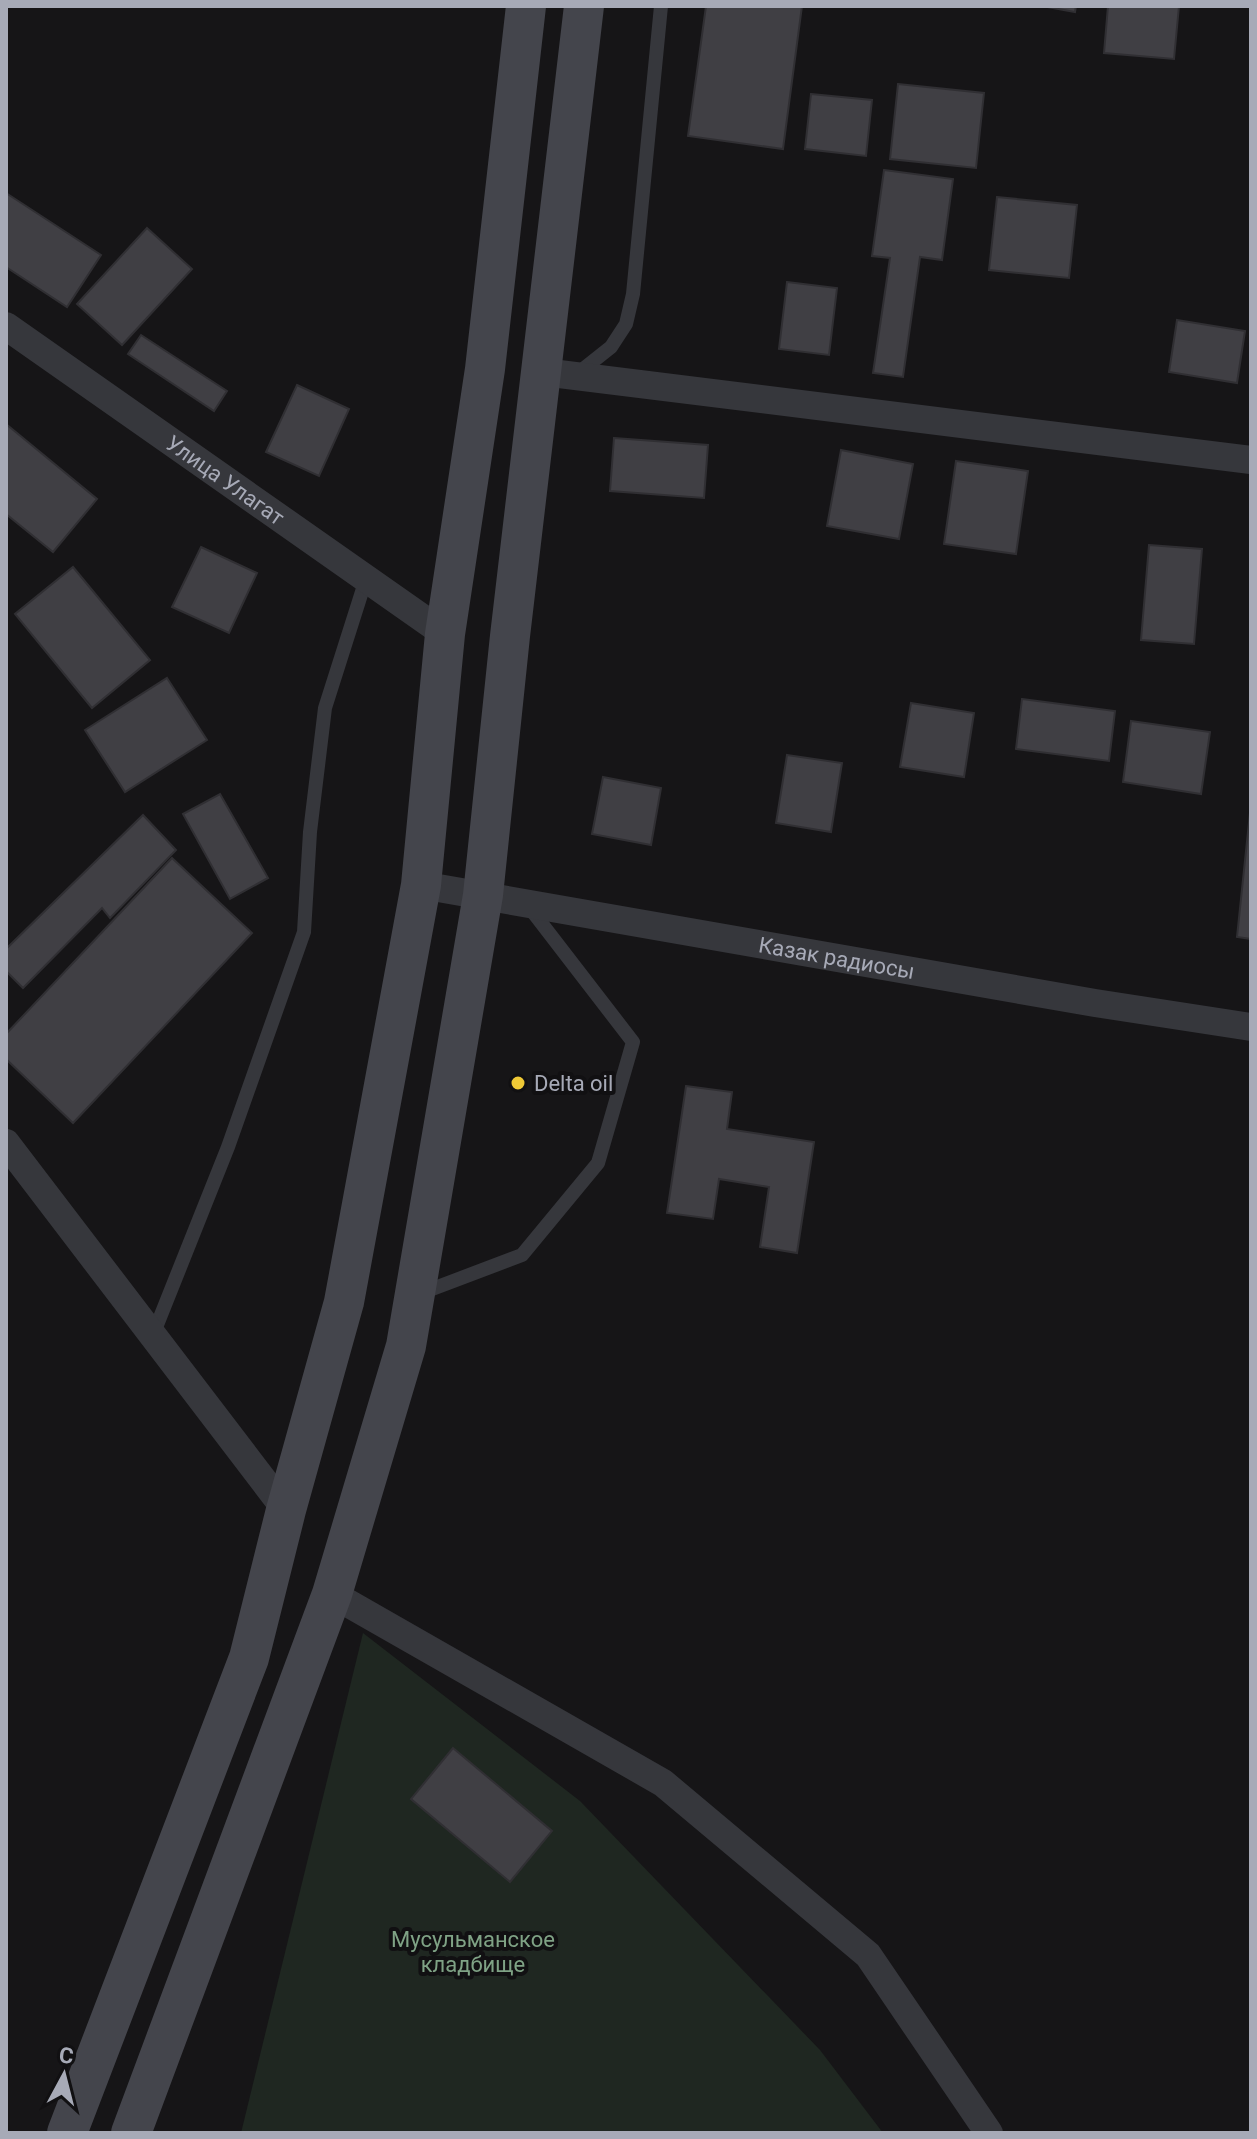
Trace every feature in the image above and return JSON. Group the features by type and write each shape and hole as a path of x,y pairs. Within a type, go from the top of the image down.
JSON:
{"main road":[{"path":"67,2133 249,1658 286,1510 344,1302 421,885 445,634 485,369 526,6"},
{"path":"131,2133 332,1594 406,1346 483,895 510,636 559,374 584,6"}],"street":[{"name":"Улица Улагат","path":"6,326 445,634"},
{"path":"559,374 1251,460"},
{"name":"Казак радиосы","path":"421,885 1095,1003 1251,1027"},
{"path":"6,1143 286,1510"},
{"path":"332,1594 663,1783 868,1955 989,2133"}],"lane":[{"path":"559,374 611,347 626,324 633,294 661,6"},
{"path":"153,1336 228,1147 304,932 310,832 325,708 366,579"},
{"path":"414,1296 522,1255 598,1163 633,1042 526,904"}],"green space":[{"name":"Мусульманское кладбище","path":"363,1633 580,1801 820,2050 883,2133 241,2133"}],"building":[{"path":"706,6 802,6 783,149 688,136"},
{"path":"1042,6 1076,6 1075,12"},
{"path":"1108,6 1179,6 1174,59 1104,53"},
{"path":"898,84 984,93 976,168 890,159"},
{"path":"811,94 872,100 866,156 805,149"},
{"path":"884,170 953,179 942,260 920,257 903,377 873,373 890,258 872,256"},
{"path":"6,193 101,255 67,307 6,267"},
{"path":"997,197 1077,205 1069,278 989,270"},
{"path":"147,228 192,269 122,345 77,304"},
{"path":"787,282 837,288 829,355 779,349"},
{"path":"1177,320 1245,331 1237,383 1169,372"},
{"path":"141,335 227,391 214,411 128,354"},
{"path":"297,385 349,409 319,476 266,452"},
{"path":"6,424 97,499 53,552 6,514"},
{"path":"614,438 708,445 704,498 610,491"},
{"path":"841,450 913,464 899,539 827,526"},
{"path":"956,461 1028,471 1016,554 944,544"},
{"path":"1149,545 1202,549 1194,644 1141,640"},
{"path":"201,547 257,573 229,633 172,607"},
{"path":"73,567 150,660 92,708 15,614"},
{"path":"167,678 207,740 125,792 85,730"},
{"path":"1022,699 1115,711 1109,761 1016,749"},
{"path":"911,703 974,713 964,777 900,767"},
{"path":"1131,721 1210,732 1201,794 1123,782"},
{"path":"787,755 842,763 831,832 776,823"},
{"path":"603,777 661,788 651,845 592,834"},
{"path":"220,794 268,878 230,899 183,814"},
{"path":"1251,803 1251,939 1237,937"},
{"path":"143,815 176,850 110,918 102,908 23,988 6,971 6,949"},
{"path":"172,858 252,933 73,1123 6,1059 6,1034"},
{"path":"686,1086 732,1092 727,1129 814,1142 797,1253 760,1247 769,1187 719,1179 713,1219 667,1213"},
{"path":"453,1748 552,1831 510,1882 411,1799"}],"place":[{"name":"Delta oil","path":"518,1083"}]}
